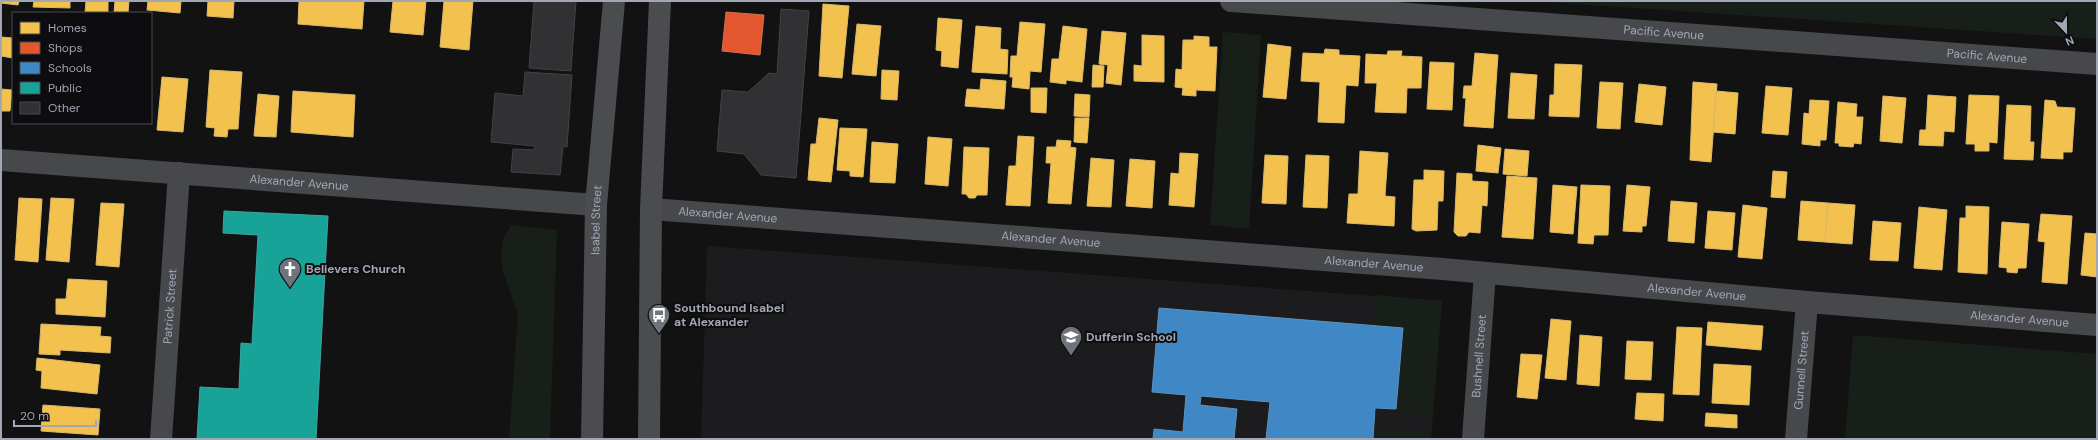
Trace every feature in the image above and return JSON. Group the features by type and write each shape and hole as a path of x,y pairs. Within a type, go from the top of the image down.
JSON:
{"main road":[{"name":"Isabel Street","path":"592,439 596,205 614,1"},
{"path":"649,439 651,209 660,1"}],"street":[{"name":"Pacific Avenue","path":"1231,1 2097,64"},
{"name":"Alexander Avenue","path":"1,160 596,205"},
{"name":"Patrick Street","path":"161,439 179,173"},
{"name":"Alexander Avenue","path":"651,209 1485,273 1807,302 2097,325"},
{"name":"Bushnell Street","path":"1473,439 1485,273"},
{"name":"Gunnell Street","path":"1796,439 1807,302"}],"shaded area":[{"path":"1530,1 2097,1 2097,39"},
{"path":"1223,32 1261,35 1249,229 1210,225"},
{"path":"511,225 557,230 550,439 509,439 518,314 503,272 501,255 503,238"},
{"name":"Dufferin School","path":"707,246 1442,301 1431,439 701,439"},
{"path":"1376,295 1442,301 1433,414 1406,413 1396,409 1403,329 1374,326"},
{"path":"1853,335 2097,354 2097,439 1845,439"},
{"path":"1383,426 1402,426 1403,431 1429,432 1428,439 1382,439"}],"building: Homes":[{"path":"1,1 19,1 18,5 1,3"},
{"path":"34,1 70,1 70,8 33,7"},
{"path":"86,1 108,1 108,12 85,12"},
{"path":"115,1 129,1 128,12 114,12"},
{"path":"148,1 181,1 180,13 147,10"},
{"path":"208,1 234,1 233,18 207,16"},
{"path":"299,1 364,1 362,29 298,24"},
{"path":"393,1 426,1 423,35 390,32"},
{"path":"444,1 473,1 469,50 440,47"},
{"path":"823,4 849,6 842,78 819,76"},
{"path":"938,18 962,20 958,68 941,66 942,51 936,50"},
{"path":"1020,22 1045,24 1041,72 1030,71 1029,89 1012,87 1013,77 1010,77 1011,56 1017,56"},
{"path":"857,24 881,26 876,76 852,74"},
{"path":"976,26 1001,28 1000,49 1008,50 1007,74 972,72"},
{"path":"1063,26 1087,29 1082,82 1066,80 1066,84 1050,82 1052,59 1059,59"},
{"path":"1102,31 1126,33 1121,85 1106,83 1108,65 1099,64"},
{"path":"1142,35 1164,36 1164,82 1134,81 1134,65 1142,66"},
{"path":"1194,36 1209,37 1209,47 1217,47 1215,91 1196,90 1196,96 1182,95 1183,88 1175,87 1176,69 1182,70 1183,40 1194,40"},
{"path":"1,37 12,38 12,58 1,56"},
{"path":"1268,44 1291,47 1286,99 1263,97"},
{"path":"1325,49 1339,50 1339,55 1360,56 1358,86 1346,85 1344,123 1318,122 1320,82 1301,81 1303,53 1324,54"},
{"path":"1388,51 1402,51 1401,56 1422,57 1421,88 1407,88 1406,113 1375,112 1377,83 1365,83 1366,54 1387,55"},
{"path":"1475,53 1498,55 1493,128 1464,126 1466,98 1463,98 1464,86 1472,86"},
{"path":"1430,62 1454,63 1452,110 1427,109"},
{"path":"1555,64 1582,65 1579,117 1549,116 1550,95 1554,95"},
{"path":"1093,65 1104,66 1103,87 1092,87"},
{"path":"210,70 242,72 238,129 228,129 227,137 214,136 215,128 206,127"},
{"path":"882,70 899,71 897,100 881,99"},
{"path":"1511,73 1537,75 1534,119 1508,118"},
{"path":"162,77 188,79 183,132 157,130"},
{"path":"981,79 1006,81 1004,109 965,106 967,89 980,90"},
{"path":"1600,82 1623,83 1620,129 1597,128"},
{"path":"1693,82 1717,84 1711,162 1690,160"},
{"path":"1639,84 1666,87 1662,125 1635,122"},
{"path":"1766,86 1792,88 1788,135 1762,133"},
{"path":"1031,88 1047,88 1046,113 1031,112"},
{"path":"1,89 12,90 10,111 1,111"},
{"path":"293,91 355,95 353,137 291,132"},
{"path":"1716,91 1738,93 1735,134 1713,132"},
{"path":"258,94 279,96 276,137 254,136"},
{"path":"1075,94 1090,95 1089,117 1074,116"},
{"path":"1928,95 1956,97 1954,132 1944,131 1943,146 1919,145 1920,130 1926,130"},
{"path":"1969,95 1999,96 1997,143 1989,142 1989,151 1975,151 1975,144 1966,144"},
{"path":"1883,96 1906,98 1902,143 1880,141"},
{"path":"1810,100 1829,101 1826,140 1820,140 1820,146 1802,144 1804,113 1809,114"},
{"path":"2045,100 2055,101 2057,107 2075,108 2072,152 2063,152 2063,159 2041,158"},
{"path":"1838,102 1857,104 1856,117 1863,117 1861,144 1854,143 1853,147 1839,146 1839,143 1835,143"},
{"path":"2007,105 2031,106 2030,142 2034,142 2033,160 2004,159"},
{"path":"819,118 838,120 831,182 808,180 811,144 816,144"},
{"path":"1075,118 1089,118 1087,143 1074,142"},
{"path":"840,128 867,129 863,177 850,176 850,171 837,170"},
{"path":"1018,136 1034,137 1030,206 1006,205 1009,166 1016,166"},
{"path":"928,137 952,139 948,186 925,184"},
{"path":"1057,140 1071,141 1070,147 1076,148 1071,204 1048,203 1051,163 1046,163 1047,147 1056,147"},
{"path":"872,142 898,144 895,183 870,182"},
{"path":"1478,145 1501,148 1498,173 1476,171"},
{"path":"964,147 989,148 987,195 977,195 975,198 969,198 966,194 962,194"},
{"path":"1505,149 1529,151 1527,176 1503,174"},
{"path":"1360,151 1388,153 1385,196 1395,197 1394,226 1347,223 1349,194 1358,194"},
{"path":"1180,153 1198,154 1194,207 1169,205 1171,173 1179,174"},
{"path":"1265,155 1288,156 1286,204 1262,203"},
{"path":"1306,155 1329,156 1327,208 1303,207"},
{"path":"1091,158 1114,160 1111,207 1087,206"},
{"path":"1130,159 1155,161 1152,208 1126,206"},
{"path":"1424,170 1444,171 1443,201 1438,201 1437,230 1416,231 1412,229 1414,180 1424,180"},
{"path":"1773,171 1787,172 1785,198 1771,197"},
{"path":"1457,173 1472,174 1472,181 1488,182 1487,206 1482,205 1480,233 1469,232 1466,236 1458,236 1454,232"},
{"path":"1507,176 1537,178 1533,239 1502,237"},
{"path":"1553,185 1577,187 1573,234 1550,232"},
{"path":"1581,185 1610,186 1608,235 1594,235 1593,244 1578,243"},
{"path":"1627,185 1650,187 1646,226 1642,226 1642,232 1623,231"},
{"path":"19,198 42,199 38,262 15,260"},
{"path":"51,198 74,199 69,262 46,260"},
{"path":"1671,201 1697,203 1694,243 1668,241"},
{"path":"1801,201 1828,203 1825,242 1798,240"},
{"path":"101,203 124,204 119,267 96,265"},
{"path":"1828,203 1855,205 1852,244 1825,242"},
{"path":"1743,205 1767,208 1762,259 1738,257"},
{"path":"1966,206 1989,207 1987,274 1958,272 1960,218 1966,218"},
{"path":"1919,207 1947,210 1942,270 1914,268"},
{"path":"1708,211 1735,213 1732,250 1705,248"},
{"path":"2041,214 2072,216 2067,284 2042,282 2045,242 2038,241"},
{"path":"1873,221 1901,223 1898,261 1870,260"},
{"path":"2002,222 2029,224 2026,268 2018,268 2017,273 2007,272 2007,268 1999,267"},
{"path":"2085,233 2097,234 2097,277 2081,275"},
{"path":"68,279 107,281 105,317 56,314 56,299 66,299"},
{"path":"1551,319 1571,321 1566,380 1545,378"},
{"path":"1708,322 1763,326 1761,350 1706,345"},
{"path":"41,324 101,327 100,336 111,337 110,353 60,350 60,355 39,354"},
{"path":"1677,327 1702,328 1699,395 1673,394"},
{"path":"1580,335 1602,337 1599,386 1577,384"},
{"path":"1627,341 1653,342 1651,380 1625,379"},
{"path":"1521,354 1542,355 1537,399 1517,397"},
{"path":"37,358 100,365 97,394 41,388 42,371 36,370"},
{"path":"1714,364 1751,366 1749,405 1712,403"},
{"path":"1637,393 1664,394 1663,421 1635,419"},
{"path":"43,405 100,409 98,435 41,431"},
{"path":"1706,413 1737,415 1737,428 1705,426"}],"building: Shops":[{"path":"726,12 764,15 760,55 722,51"}],"building: Schools":[{"path":"1159,308 1403,328 1396,409 1375,408 1373,439 1266,439 1270,402 1201,396 1200,405 1237,409 1234,439 1153,439 1154,429 1183,432 1186,395 1152,392"}],"building: Public":[{"name":"Believers Church","path":"224,211 328,216 316,439 197,439 200,387 239,389 241,343 252,344 258,235 223,233"}],"building: Other":[{"path":"534,1 576,1 571,71 529,68"},
{"path":"781,9 809,11 796,178 761,175 744,154 717,151 722,90 748,92 769,73 777,74"},
{"path":"525,72 572,75 567,147 563,146 560,175 511,172 513,149 534,150 535,146 491,142 495,93 523,96"}],"place":[{"name":"Believers Church","path":"290,288"},
{"name":"Southbound Isabel at Alexander","path":"659,334"},
{"name":"Dufferin School","path":"1071,356"}]}
